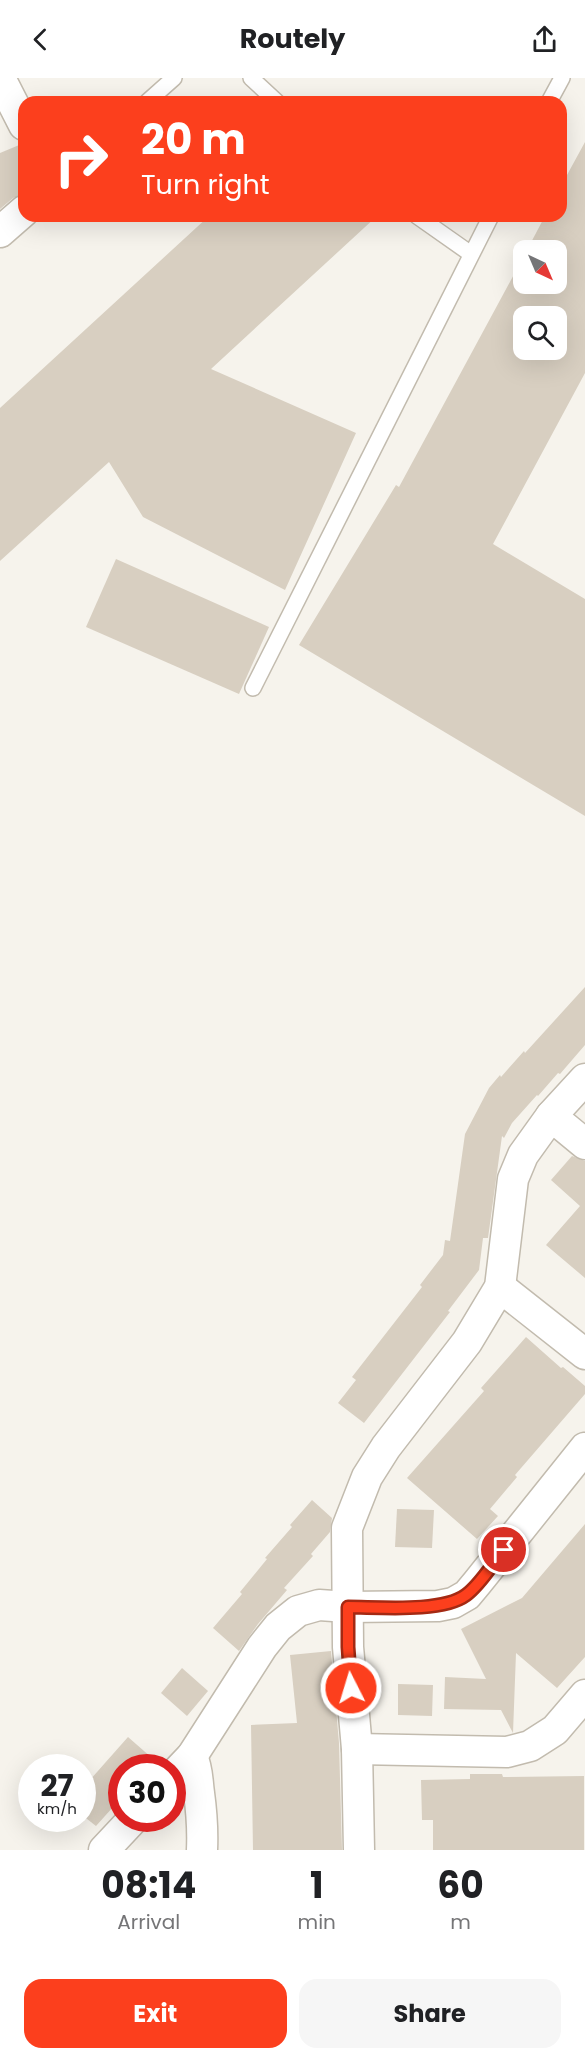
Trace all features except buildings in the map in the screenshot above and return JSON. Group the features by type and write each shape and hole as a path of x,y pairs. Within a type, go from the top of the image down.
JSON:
{"street":[{"path":"0,78 18,113"},
{"path":"0,232 18,216"},
{"path":"359,1850 357,1749 348,1647 347,1528 367,1477 386,1447 467,1342 500,1287 513,1179 523,1155 551,1116 585,1079"},
{"path":"551,1116 585,1144"},
{"path":"500,1287 585,1354"},
{"path":"186,1761 262,1647 278,1627 298,1611 319,1605 438,1606 453,1603 467,1595 585,1448"},
{"path":"357,1749 507,1752 530,1746 555,1730 585,1695"},
{"path":"186,1768 198,1770 204,1818 202,1850"},
{"path":"104,1850 121,1832"}],"lane":[{"path":"154,96 174,78"},
{"path":"251,78 270,96"},
{"path":"552,96 562,78"},
{"path":"426,222 471,254"},
{"path":"254,688 488,222"}],"route":[{"path":"351,1688 348,1607 438,1606 453,1603 467,1595 504,1550"}]}
